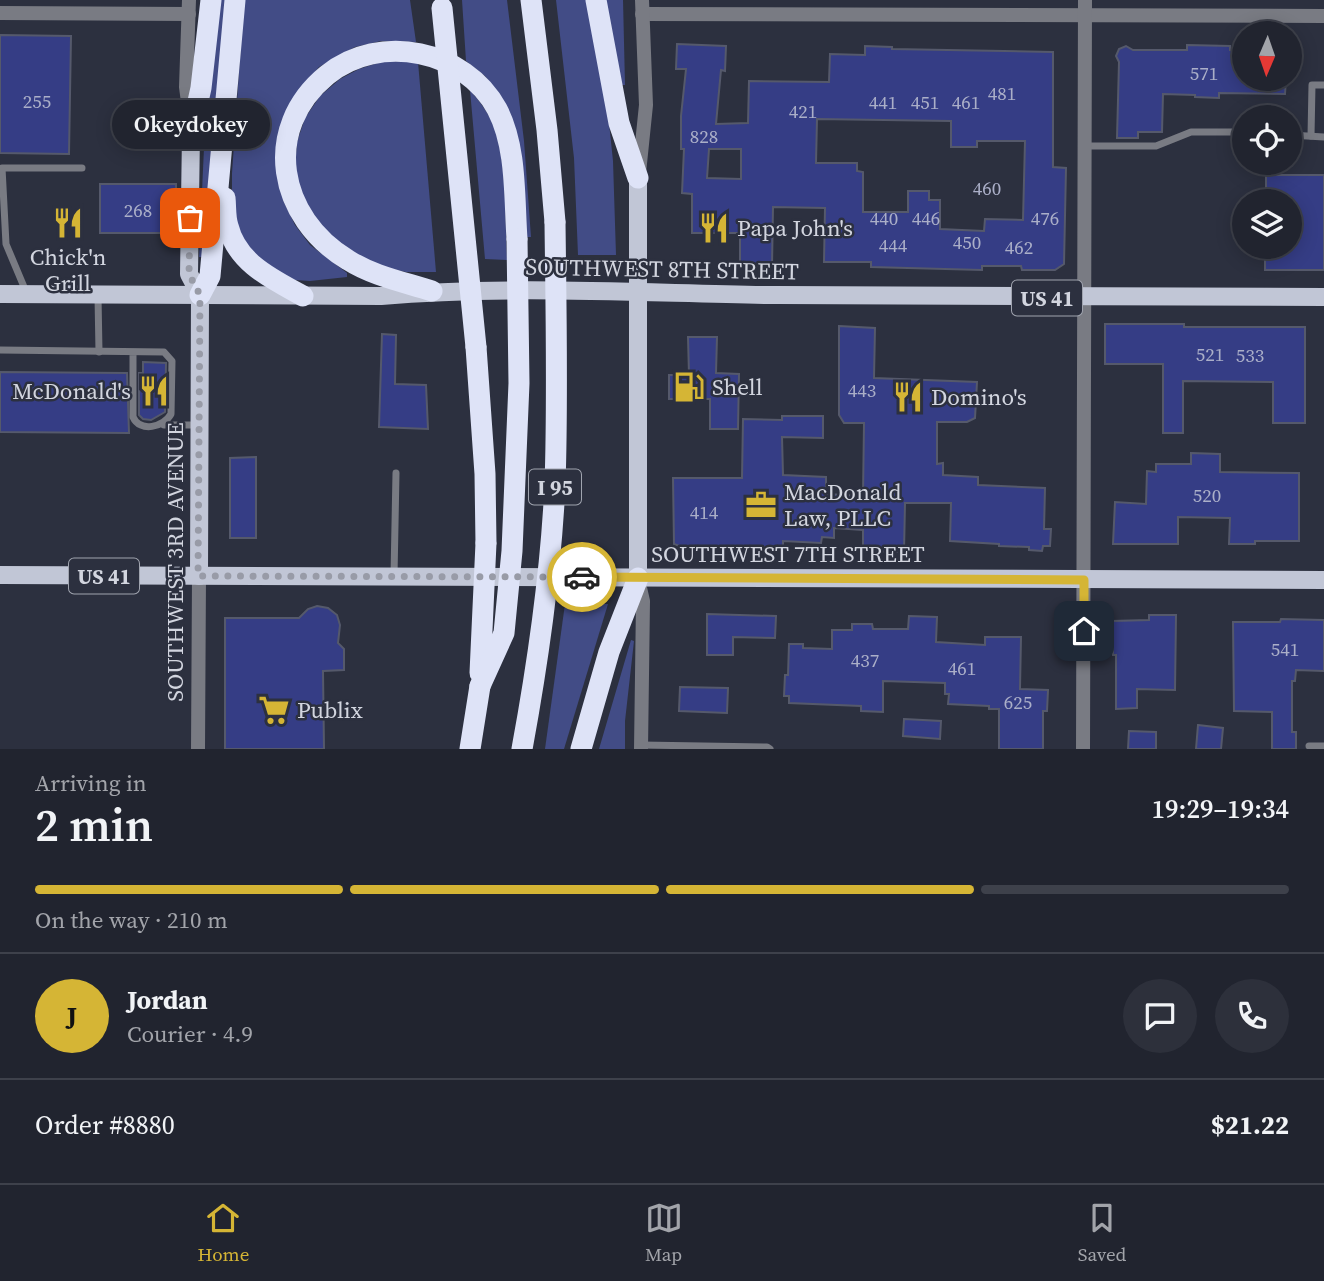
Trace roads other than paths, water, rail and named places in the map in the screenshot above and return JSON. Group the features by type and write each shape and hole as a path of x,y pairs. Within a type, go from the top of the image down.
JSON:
{"highway":[{"path":"191,133 201,88 211,0"},
{"path":"200,295 209,276 235,0"},
{"name":"I 95","path":"523,749 541,629 555,486 557,358 555,222 531,0"},
{"path":"596,0 620,123 638,177"},
{"path":"440,3 476,347 485,474 486,543 480,686 470,749"},
{"path":"432,291 381,275 347,260 317,237 294,204 286,180 286,152 292,125 306,97 327,75 348,61 371,54 413,52 436,57 474,79 498,110 511,153 517,239 519,383 512,551 504,633 480,686"},
{"path":"221,162 228,226 237,247 260,272 303,296"},
{"path":"581,749 609,652 638,578"}],"main road":[{"name":"SOUTHWEST 3RD AVENUE","path":"191,133 189,274 200,295 198,576"},
{"path":"638,177 638,578"},
{"name":"SOUTHWEST 8TH STREET","path":"0,294 381,296 432,291 1085,299 1324,297"},
{"name":"SOUTHWEST 7TH STREET","path":"0,575 1324,580"}],"street":[{"path":"1083,749 1085,0"},
{"name":"SOUTHWEST 3RD AVENUE","path":"189,7 187,87 191,133"},
{"path":"0,13 189,7"},
{"path":"638,177 646,105 642,7 1085,16 1324,16"},
{"name":"SOUTHWEST 3RD AVENUE","path":"198,576 198,749"},
{"path":"638,578 643,601 641,747"}],"lane":[{"path":"1311,136 1312,85 1324,85"},
{"path":"1084,146 1156,146 1191,132 1232,132"},
{"path":"1302,136 1324,137"},
{"path":"28,294 6,244 2,168 82,168"},
{"path":"98,295 99,352"},
{"path":"0,350 164,352 172,361 171,414 167,422 160,425"},
{"path":"133,352 135,423 141,426 200,425"},
{"path":"394,577 396,473"},
{"path":"1309,746 1324,746"},
{"path":"641,747 770,749"}],"place":[{"name":"Okeydokey","path":"190,218"},
{"name":"Chick'n Grill","path":"68,223"},
{"name":"Papa John's","path":"714,228"},
{"name":"Shell","path":"689,387"},
{"name":"McDonald's","path":"154,391"},
{"name":"Domino's","path":"908,397"},
{"name":"MacDonald Law, PLLC","path":"761,505"},
{"name":"Publix","path":"274,710"}]}
